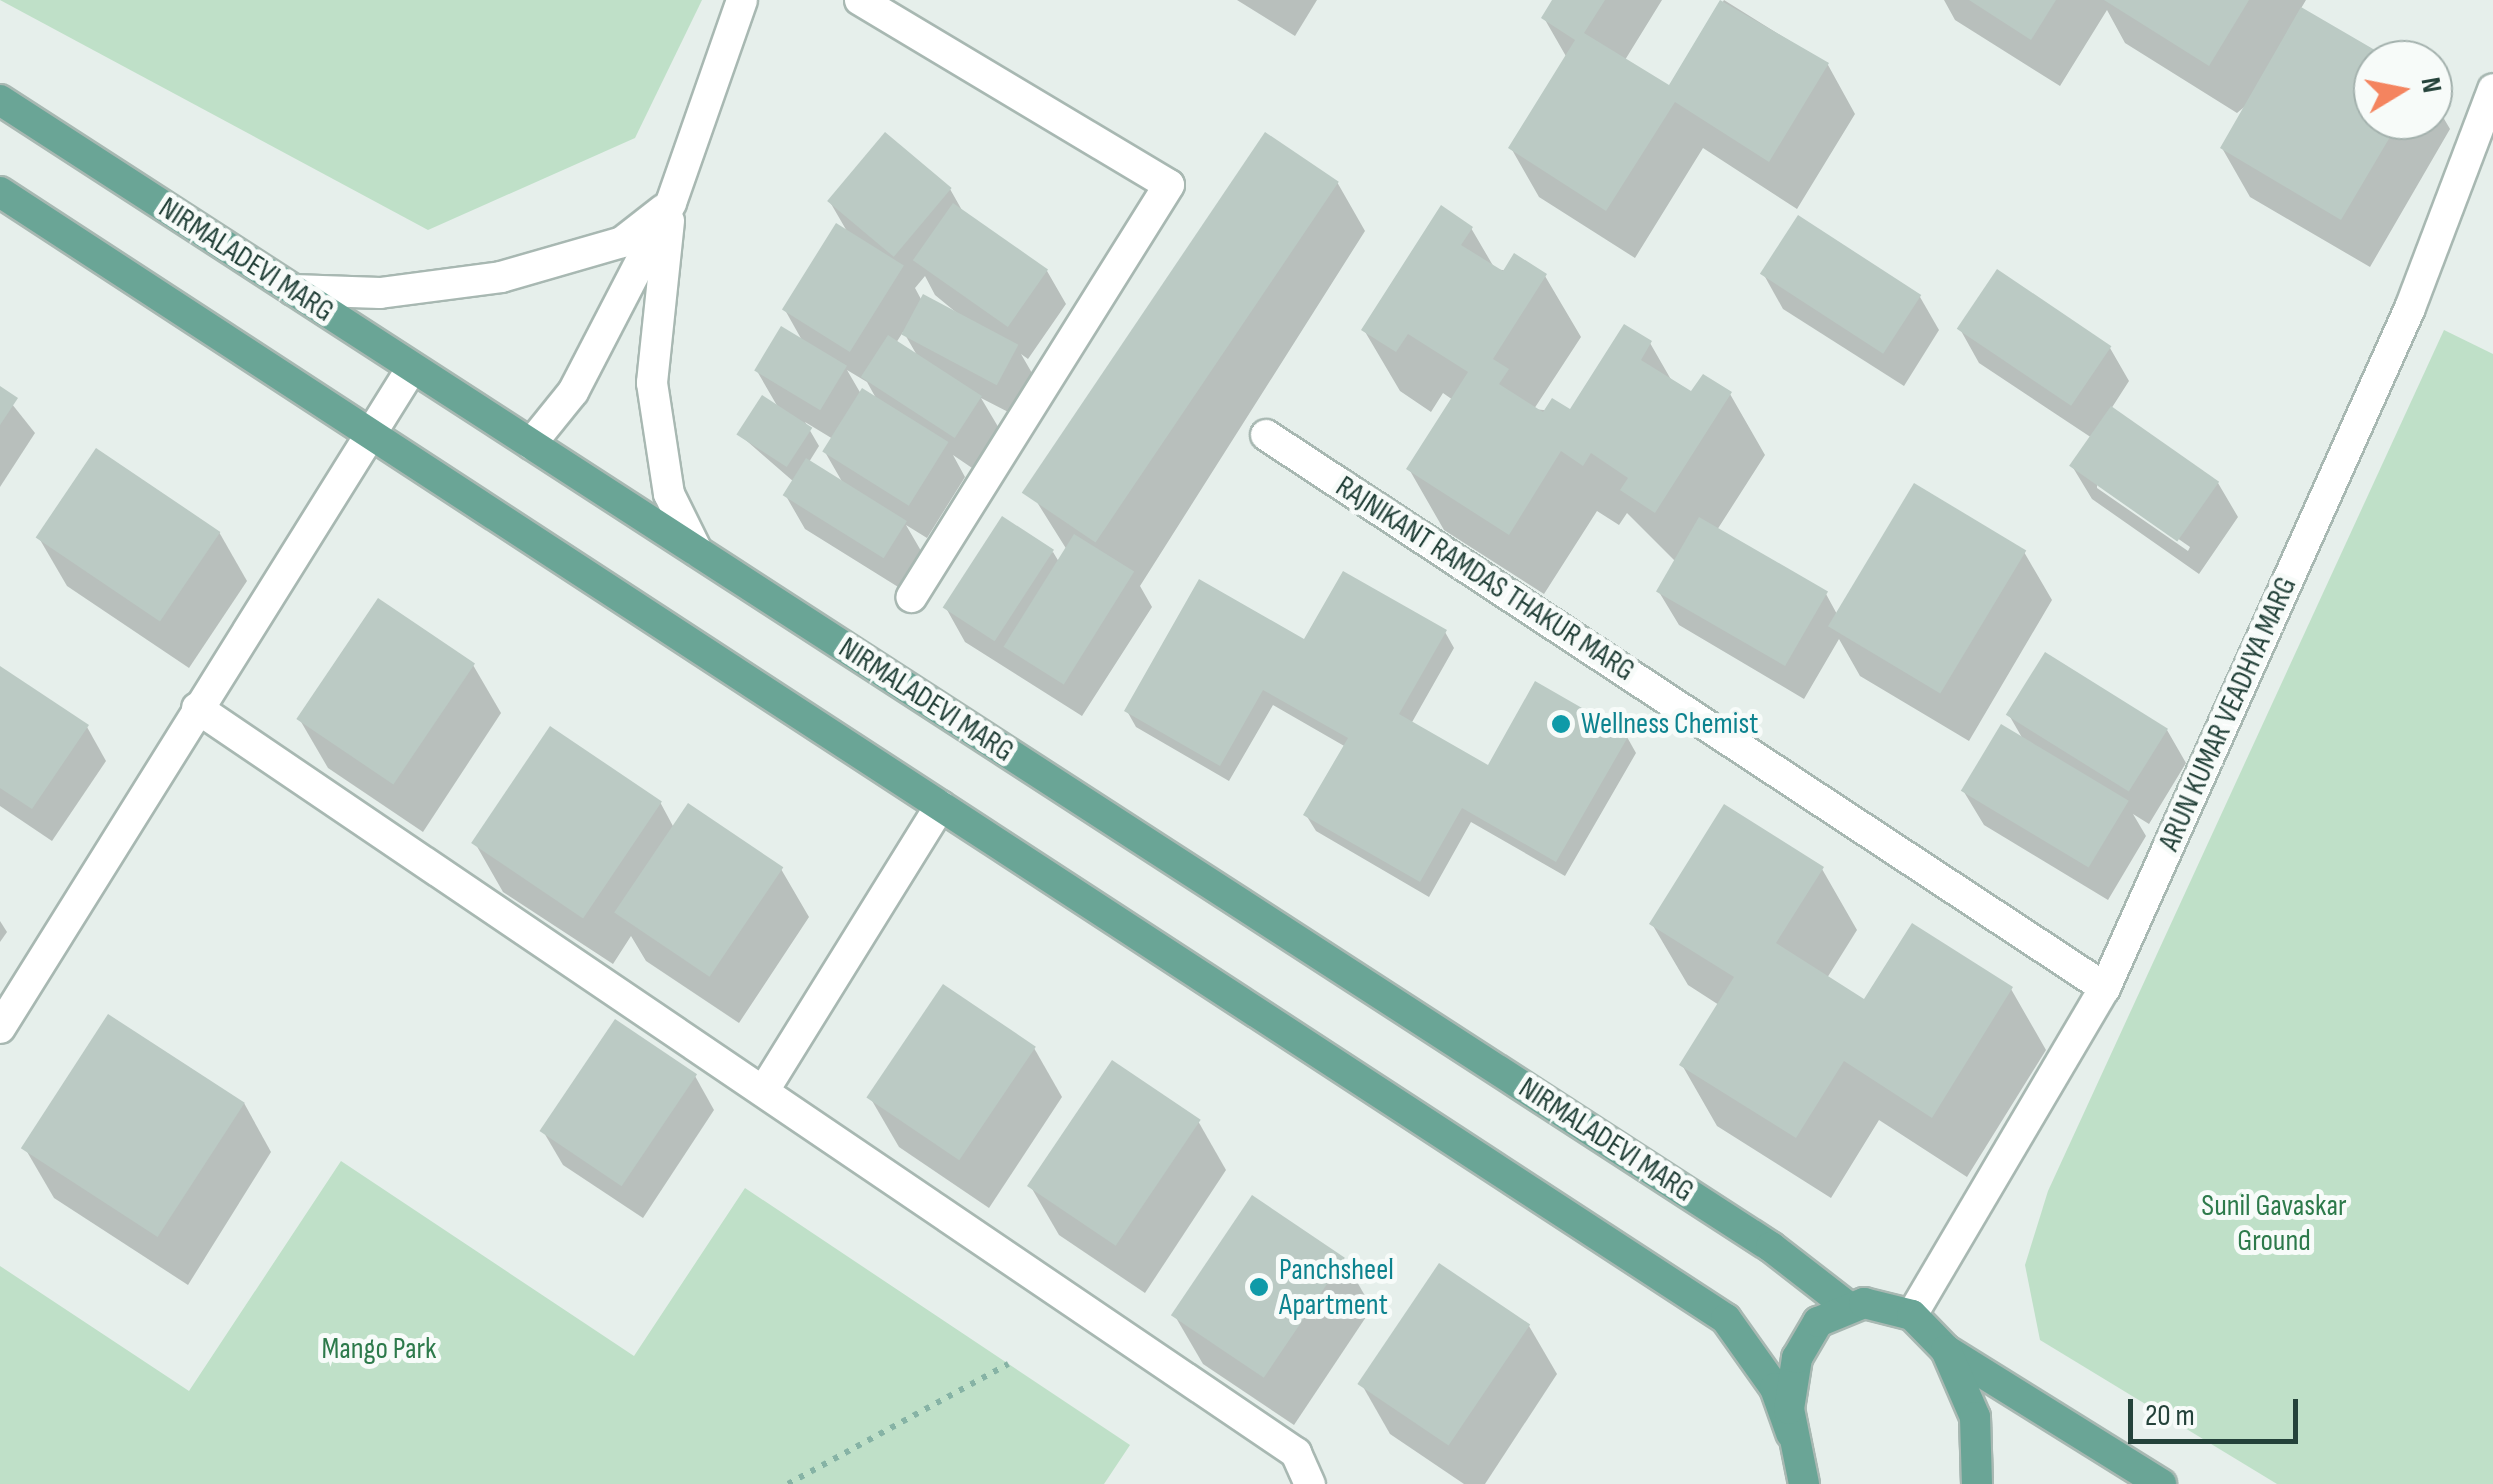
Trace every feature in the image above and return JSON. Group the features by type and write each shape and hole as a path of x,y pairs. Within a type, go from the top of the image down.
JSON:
{"main road":[{"name":"NIRMALADEVI MARG","path":"0,100 1771,1248 1847,1306"},
{"path":"0,192 1726,1319 1775,1388 1803,1483"},
{"path":"1790,1433 1806,1335 1847,1306 1912,1315 1946,1350 2161,1484"},
{"path":"1946,1350 1975,1416 1977,1484"}],"street":[{"path":"531,444 574,392 671,204 742,0"},
{"path":"860,0 1169,185 912,598"},
{"name":"ARUN KUMAR VEADHYA MARG","path":"1912,1315 2106,988 2410,308 2493,88"},
{"path":"293,290 380,293 501,277 622,242 671,204"},
{"path":"671,204 652,383 669,494 696,552"},
{"path":"0,1028 412,368"},
{"name":"RAJNIKANT RAMDAS THAKUR MARG","path":"1266,435 2106,988"},
{"path":"197,708 766,1087 1296,1453 1310,1484"},
{"path":"766,1087 940,806"}],"path":[{"path":"788,1484 1008,1364"}],"green space":[{"path":"0,0 702,0 635,138 428,230"},
{"name":"Sunil Gavaskar Ground","path":"2444,330 2493,354 2493,1484 2277,1484 2040,1340 2025,1265 2048,1191"},
{"name":"Mango Park","path":"341,1161 634,1356 745,1188 1130,1445 1104,1484 0,1484 0,1266 189,1391"}],"building":[{"path":"1552,0 1605,0 1584,33 1669,85 1720,0 1829,63 1769,162 1675,102 1606,211 1508,148 1575,40 1541,18"},
{"path":"1969,0 2056,0 2031,40"},
{"path":"2104,0 2249,0 2209,66"},
{"path":"2301,7 2358,40 2353,40 2353,140 2388,140 2341,220 2220,148"},
{"path":"885,132 952,188 894,257 827,201"},
{"path":"1265,132 1339,182 1096,542 1022,493"},
{"path":"953,203 1048,270 1008,327 913,260"},
{"path":"1441,205 1473,227 1461,245 1503,271 1514,253 1547,274 1493,359 1509,369 1499,384 1543,412 1552,398 1570,409 1624,324 1652,341 1641,360 1691,391 1703,374 1732,392 1655,513 1620,490 1628,478 1591,453 1583,466 1561,451 1509,535 1406,469 1468,372 1408,334 1396,352 1361,330"},
{"path":"1798,215 1921,295 1883,354 1760,274"},
{"path":"836,223 904,265 850,352 782,310"},
{"path":"1997,269 2111,346 2071,406 1957,329"},
{"path":"923,294 1018,345 997,385 901,335"},
{"path":"781,326 847,366 820,410 754,371"},
{"path":"888,335 982,396 955,438 861,377"},
{"path":"0,386 18,398 0,425"},
{"path":"862,388 949,442 909,506 822,452"},
{"path":"762,395 812,428 787,467 736,434"},
{"path":"2111,406 2219,482 2177,542 2069,466"},
{"path":"96,448 220,532 160,621 36,538"},
{"path":"806,458 907,521 884,558 783,495"},
{"path":"1914,483 2026,550 1940,694 1828,626"},
{"path":"1002,516 1054,550 995,641 943,607"},
{"path":"1699,517 1828,592 1785,666 1656,591"},
{"path":"1074,534 1134,572 1064,684 1004,647"},
{"name":"Wellness Chemist","path":"1343,571 1447,630 1399,714 1488,765 1535,681 1629,735 1556,862 1462,808 1420,882 1303,815 1348,738 1263,690 1220,766 1124,711 1199,579 1304,639"},
{"path":"378,598 475,663 393,784 296,719"},
{"path":"2045,652 2168,729 2129,792 2006,715"},
{"path":"0,666 89,725 32,809 0,788"},
{"path":"2001,724 2129,801 2089,868 1961,791"},
{"path":"550,726 662,801 583,918 471,843"},
{"path":"688,803 783,867 710,977 614,912"},
{"path":"1724,804 1824,867 1776,943 1864,999 1912,923 2013,987 1932,1118 1844,1061 1796,1138 1679,1065 1734,977 1649,924"},
{"path":"943,984 1036,1047 959,1160 866,1098"},
{"path":"108,1014 245,1103 158,1237 21,1148"},
{"path":"615,1019 697,1074 622,1186 540,1131"},
{"path":"1112,1060 1201,1120 1116,1246 1027,1186"},
{"name":"Panchsheel Apartment","path":"1252,1195 1345,1258 1264,1378 1171,1315"},
{"path":"1439,1263 1530,1325 1449,1446 1357,1384"}],"place":[{"name":"Wellness Chemist","path":"1561,724"},
{"name":"Panchsheel Apartment","path":"1259,1287"}]}
